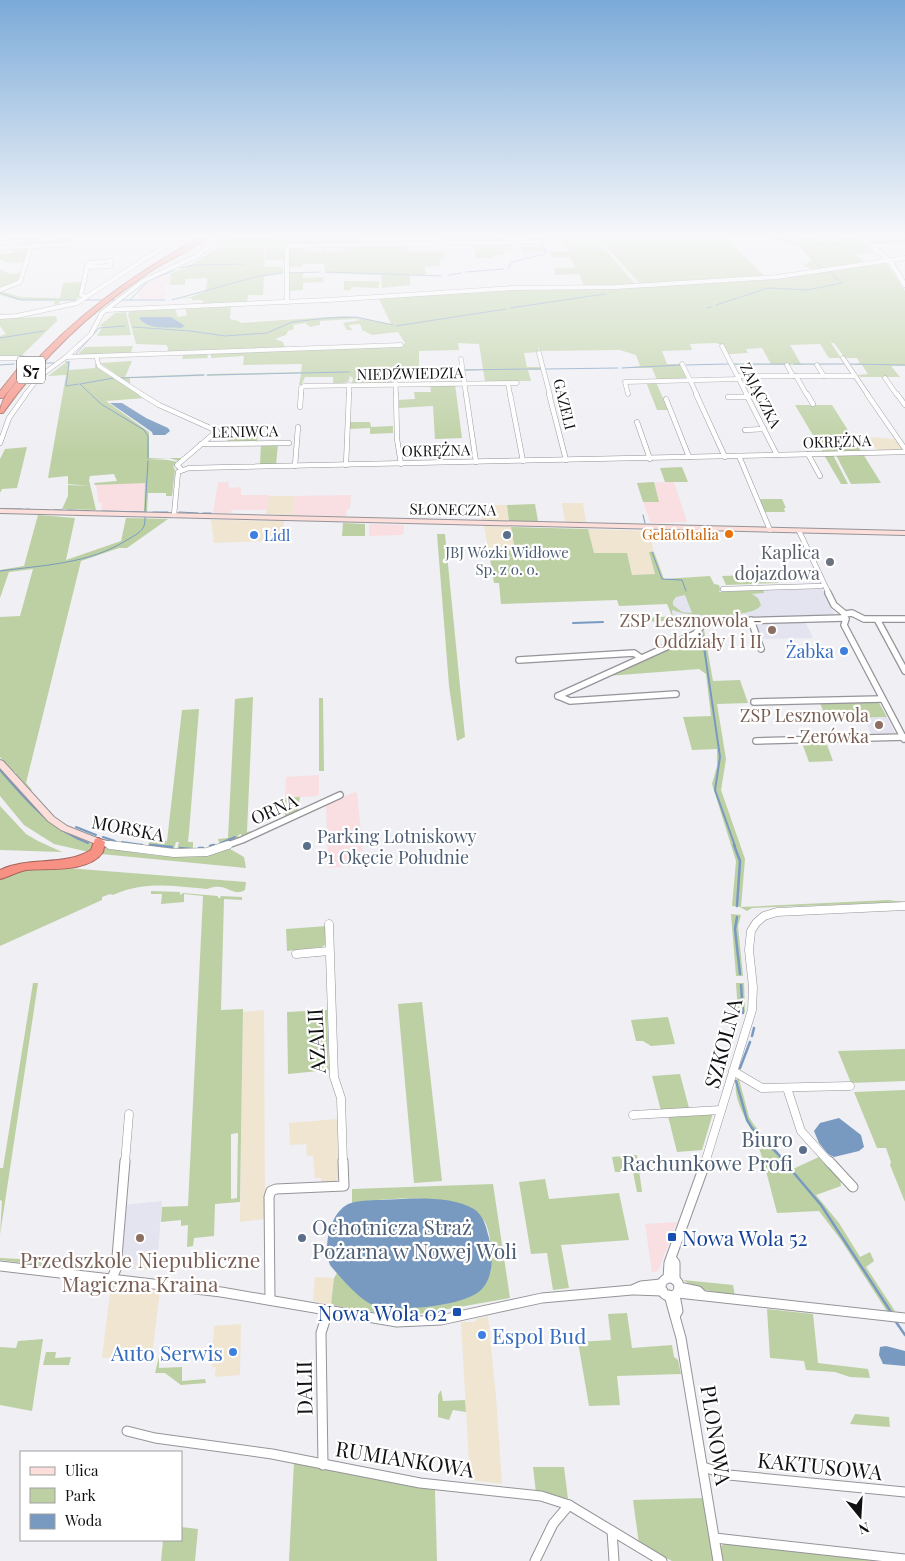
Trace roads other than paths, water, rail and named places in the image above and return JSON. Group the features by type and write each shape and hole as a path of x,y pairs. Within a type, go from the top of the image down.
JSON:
{"highway":[{"name":"S7","path":"0,396 47,342 89,309"},
{"name":"S7","path":"0,411 31,370 91,309"},
{"path":"0,875 24,865 63,866 82,862 97,852 100,842"}],"main road":[{"name":"SŁONECZNA","path":"0,511 905,534"},
{"name":"MORSKA","path":"0,763 51,819 78,834 100,842"}],"street":[{"path":"0,317 17,316 53,309"},
{"path":"0,443 9,418 39,377 66,357 91,334 97,320 106,310 132,309"},
{"path":"66,357 401,345"},
{"name":"ZAJĄCZKA","path":"722,346 777,455"},
{"name":"GAZELI","path":"539,353 566,460"},
{"path":"96,356 99,366 159,405 217,430 177,465 181,469 178,472 174,515"},
{"path":"0,358 23,358"},
{"path":"843,358 905,450"},
{"path":"461,359 476,462"},
{"path":"682,364 725,457"},
{"path":"786,365 813,404"},
{"path":"817,365 824,376"},
{"path":"395,372 397,439 401,464"},
{"path":"628,394 625,382 690,381 776,376 855,376"},
{"path":"886,378 905,405"},
{"path":"508,382 523,461"},
{"name":"NIEDŹWIEDZIA","path":"300,407 301,388 304,386 517,382"},
{"path":"346,465 349,385"},
{"path":"728,397 748,397"},
{"path":"666,399 688,458"},
{"path":"637,422 650,458"},
{"path":"295,466 298,427"},
{"path":"744,430 764,429"},
{"name":"LENIWCA","path":"200,444 289,443"},
{"name":"OKRĘŻNA","path":"181,469 688,458 905,450"},
{"path":"808,454 820,476"},
{"path":"739,456 770,530"},
{"path":"799,531 834,605 847,617"},
{"path":"723,589 821,586"},
{"path":"756,742 904,738 846,628 847,617"},
{"path":"676,694 570,701 558,696 695,634 702,624 707,621 847,617 889,620"},
{"path":"857,618 878,621 905,619"},
{"path":"751,620 761,649"},
{"path":"878,621 905,671"},
{"path":"519,660 634,653 641,658"},
{"path":"754,702 882,699"},
{"name":"ORNA","path":"219,849 340,795"},
{"name":"MORSKA","path":"100,842 125,848 188,854 219,849"},
{"name":"SZKOLNA","path":"671,1288 675,1263 672,1259 698,1184 752,1011 754,992 748,938 756,923 765,916 782,911 905,906"},
{"name":"AZALII","path":"270,1300 269,1197 271,1191 276,1189 344,1186 341,1098 334,1077 329,924"},
{"path":"296,954 329,950"},
{"path":"733,1071 762,1088 850,1086"},
{"path":"787,1088 801,1131 853,1187"},
{"path":"633,1115 721,1110"},
{"path":"112,1278 116,1269 129,1114"},
{"path":"0,1266 112,1278 270,1300 396,1322 422,1322 457,1317 542,1298 671,1288 698,1296 905,1318"},
{"name":"PLONOWA","path":"671,1288 672,1313 676,1316 684,1352 718,1561"},
{"name":"DALII","path":"323,1465 321,1333 328,1311"},
{"name":"RUMIANKOWA","path":"127,1432 155,1438 272,1454 420,1483 541,1496 569,1505 662,1561"},
{"name":"KAKTUSOWA","path":"703,1466 729,1475 905,1492"},
{"path":"535,1561 553,1524 569,1505"},
{"path":"612,1531 614,1561"},
{"path":"714,1538 905,1559"}],"water":[{"path":"171,317 185,326 181,328 165,328 153,326 143,322 139,318"},
{"path":"110,403 122,403 146,418 168,428 170,431 165,435 153,435 152,432"},
{"path":"839,1118 861,1135 864,1147 859,1151 834,1157 828,1154 819,1143 814,1131 820,1123"},
{"path":"439,1199 464,1204 474,1209 486,1226 492,1258 489,1278 482,1289 461,1300 429,1307 382,1307 371,1304 360,1297 330,1265 327,1242 331,1225 339,1211 348,1204 376,1200"},
{"path":"886,1346 905,1351 905,1366 883,1364 879,1355 880,1347"}],"waterway":[{"path":"396,326 506,309"},
{"path":"133,327 190,331 225,336 267,333 292,322 327,318 356,317 393,325"},
{"path":"75,355 99,328 125,326"},
{"path":"0,338 44,331"},
{"path":"66,362 69,362 66,386 79,384"},
{"path":"44,363 55,363"},
{"path":"0,365 14,364"},
{"path":"686,365 729,364"},
{"path":"734,364 790,364"},
{"path":"794,364 844,364"},
{"path":"850,364 905,365"},
{"path":"622,368 680,365"},
{"path":"546,369 618,368"},
{"path":"465,370 527,369"},
{"path":"528,369 541,369"},
{"path":"355,371 419,370"},
{"path":"422,370 460,370"},
{"path":"207,375 349,372"},
{"path":"121,378 204,375"},
{"path":"114,378 80,384 101,404 144,430 148,436 148,458"},
{"path":"145,512 148,461"},
{"path":"3,509 22,509"},
{"path":"27,509 35,510"},
{"path":"41,510 48,510"},
{"path":"54,510 62,510"},
{"path":"68,510 89,511"},
{"path":"103,511 145,512"},
{"path":"153,512 168,512"},
{"path":"179,512 198,513"},
{"path":"203,513 211,513"},
{"path":"643,515 645,523"},
{"path":"0,571 50,565 97,554 112,548 142,530 145,517"},
{"path":"652,552 662,579 682,580 686,591"},
{"path":"573,623 603,622"},
{"path":"702,633 720,757 715,790 735,846"},
{"path":"0,770 29,803 50,822 74,837 88,843"},
{"path":"76,827 96,835"},
{"path":"103,837 115,841"},
{"path":"221,843 235,837"},
{"path":"122,842 142,845 140,845"},
{"path":"160,846 150,845 172,847"},
{"path":"210,846 214,845"},
{"path":"734,845 740,861 737,906"},
{"path":"180,848 191,849"},
{"path":"737,917 735,929 740,974"},
{"path":"741,985 743,1013"},
{"path":"752,1036 754,1028"},
{"path":"740,1068 750,1042"},
{"path":"736,1081 747,1120 752,1128 777,1153 821,1205 891,1312"},
{"path":"896,1322 905,1335"}],"place":[{"name":"GelatoItalia","path":"729,534"},
{"name":"Lidl","path":"254,535"},
{"name":"JBJ Wózki Widłowe Sp. z o. o.","path":"507,535"},
{"name":"Kaplica dojazdowa","path":"830,562"},
{"name":"ZSP Lesznowola - Oddziały I i II","path":"772,630"},
{"name":"Żabka","path":"844,651"},
{"name":"ZSP Lesznowola - Zerówka","path":"879,725"},
{"name":"Parking Lotniskowy P1 Okęcie Południe","path":"307,846"},
{"name":"Biuro Rachunkowe Profi","path":"803,1150"},
{"name":"Nowa Wola 52","path":"672,1237"},
{"name":"Przedszkole Niepubliczne Magiczna Kraina","path":"140,1238"},
{"name":"Ochotnicza Straż Pożarna w Nowej Woli","path":"302,1238"},
{"name":"Nowa Wola 02","path":"457,1312"},
{"name":"Espol Bud","path":"482,1335"},
{"name":"Auto Serwis","path":"233,1352"}]}
